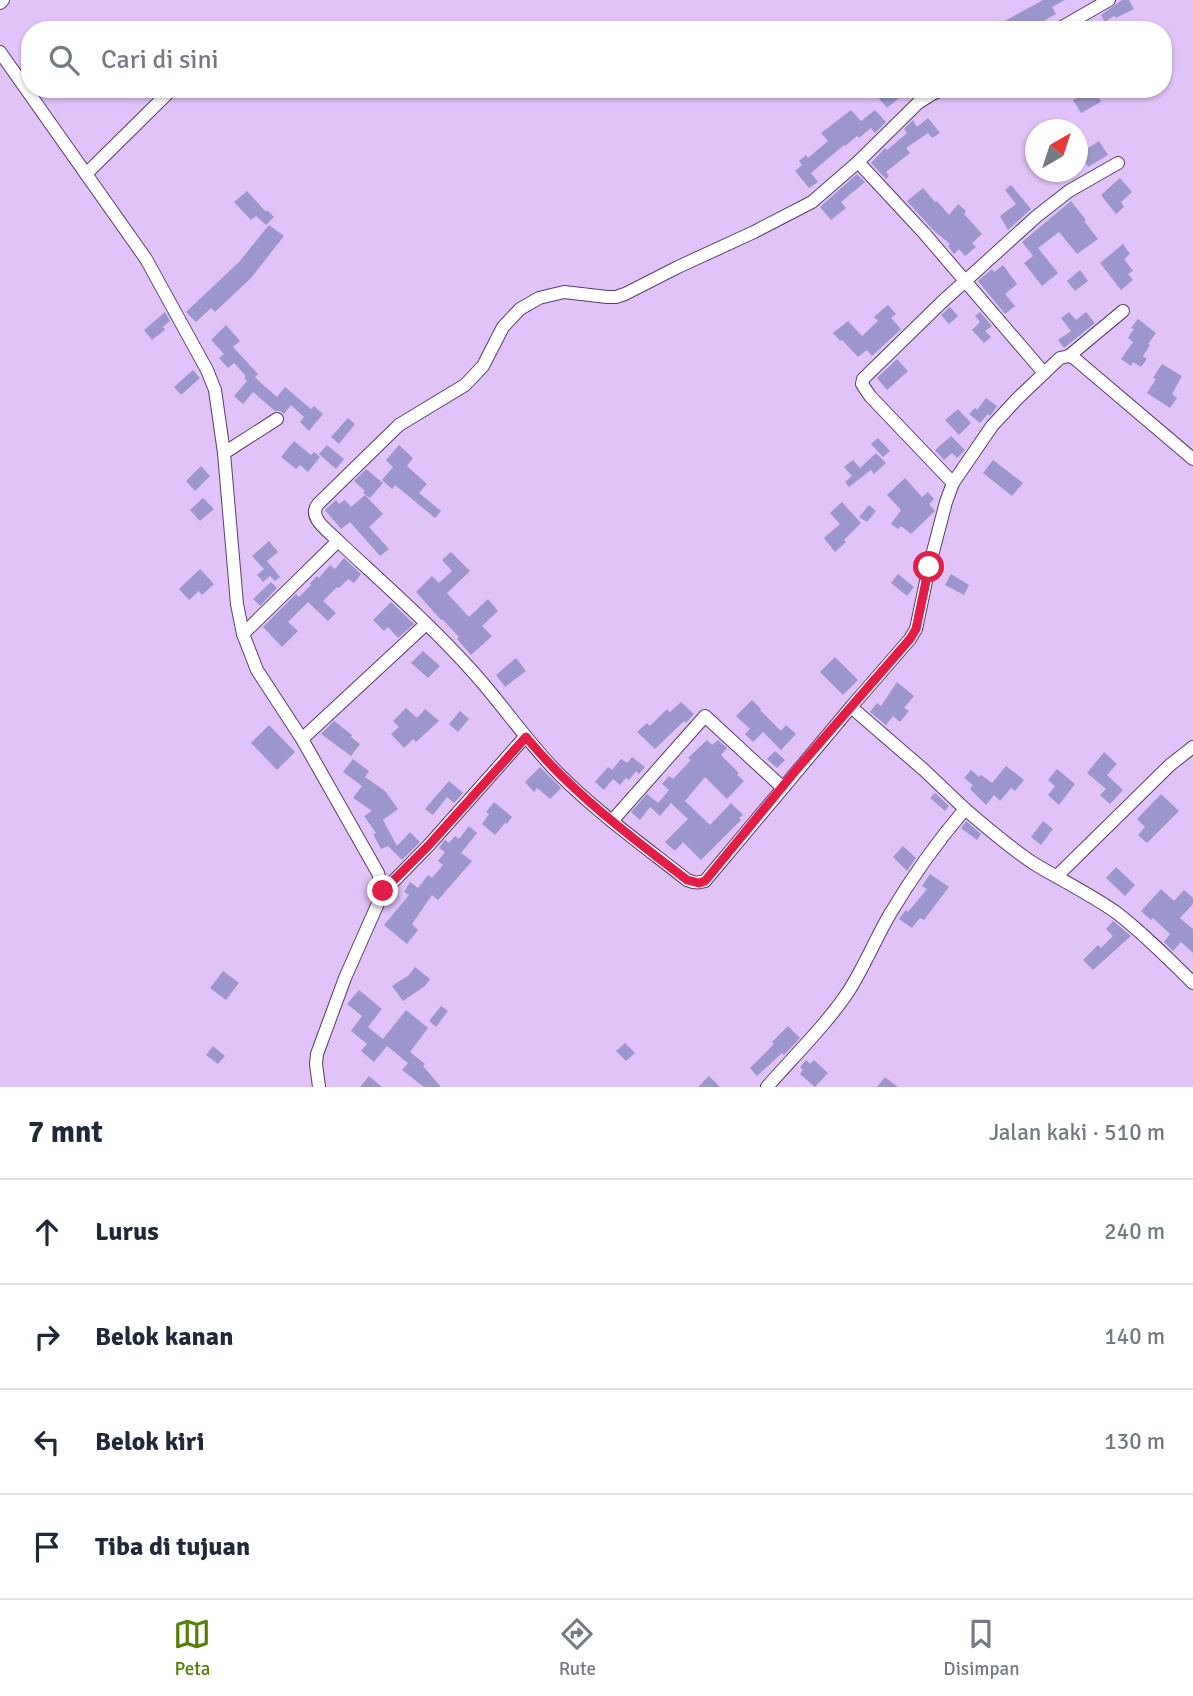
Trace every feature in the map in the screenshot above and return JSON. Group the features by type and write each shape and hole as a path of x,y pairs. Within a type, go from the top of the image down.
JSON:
{"street":[{"path":"1073,21 1109,0"},
{"path":"0,52 21,82"},
{"path":"32,98 146,259 207,370 215,390 224,453 237,604 243,634 257,670 302,739 369,855 383,891"},
{"path":"86,174 163,98"},
{"path":"926,98 820,196 798,211 616,297 564,292 539,298 520,309 503,327 482,366 465,384 400,425 318,504 314,509 318,521 426,624 495,696 526,737 561,776 612,821 687,880 699,883 705,881 910,639 916,629 929,567 953,483 992,426 1044,373 1123,311"},
{"path":"858,162 925,233 1044,373"},
{"path":"953,483 870,396 862,384 866,375 1037,216 1069,191 1118,163"},
{"path":"1069,356 1193,459"},
{"path":"224,453 277,419"},
{"path":"243,634 338,541"},
{"path":"302,739 426,624"},
{"path":"850,707 1014,849 1118,915 1193,983"},
{"path":"612,821 705,716 782,787"},
{"path":"319,1087 316,1064 321,1044 345,978 383,891 429,845 526,737"},
{"path":"1057,876 1170,765 1193,747"},
{"path":"766,1087 840,1004 904,893 934,848 965,809"}],"building":[{"path":"1043,0 1065,0 1052,7 1056,14 1043,21 1004,21"},
{"path":"1122,0 1129,0 1134,9 1106,21 1101,15"},
{"path":"879,98 899,98 887,108"},
{"path":"1099,98 1101,102 1081,113 1073,100"},
{"path":"851,110 861,121 875,110 886,122 875,133 871,128 859,138 857,136 811,173 818,182 809,188 795,171 802,165 799,161 806,155 808,158 828,141 821,133"},
{"path":"928,118 940,133 932,138 928,133 906,148 910,153 886,172 889,176 886,179 871,163 885,148 887,150 907,133 904,129 913,120 917,127"},
{"path":"1099,141 1108,155 1088,167 1088,148"},
{"path":"857,174 865,182 841,202 846,208 831,220 820,207"},
{"path":"1120,178 1132,192 1121,202 1124,207 1116,214 1101,195"},
{"path":"1011,185 1031,209 1008,230 1000,216 1016,204 1005,190"},
{"path":"923,188 949,215 958,204 982,234 972,243 976,247 965,256 959,249 954,254 948,246 950,244 932,229 907,201"},
{"path":"247,191 274,217 266,225 256,216 251,220 234,202"},
{"path":"1071,201 1098,239 1077,254 1059,232 1038,248 1058,273 1042,286 1024,263 1033,256 1022,242"},
{"path":"269,225 284,236 251,278 215,312 211,308 196,322 186,312 239,262"},
{"path":"1123,244 1130,254 1124,259 1133,271 1128,274 1133,280 1121,290 1100,263"},
{"path":"1003,265 1017,284 1005,294 1015,306 1005,314 978,281 992,269 994,272"},
{"path":"1080,270 1088,281 1075,291 1067,281"},
{"path":"888,305 896,314 891,318 901,329 872,356 867,350 858,357 833,333 848,321 862,336 878,321 874,317"},
{"path":"950,307 958,316 949,324 941,315"},
{"path":"165,312 170,321 163,327 165,330 152,340 144,330"},
{"path":"980,312 992,326 985,331 991,337 984,343 972,330 980,322 975,316"},
{"path":"1069,312 1076,320 1086,312 1095,323 1064,348 1058,340 1071,331 1061,318"},
{"path":"1138,319 1156,333 1148,344 1150,345 1143,356 1147,359 1141,367 1133,362 1131,366 1121,359 1133,342 1128,338"},
{"path":"226,325 240,341 233,347 258,374 255,377 261,383 277,397 285,387 311,409 314,406 323,414 309,431 300,422 304,417 291,405 284,414 275,411 253,392 243,404 234,396 247,381 244,378 246,376 234,363 228,368 219,358 224,354 211,340"},
{"path":"897,359 908,371 887,390 877,378"},
{"path":"1162,364 1182,376 1172,394 1177,398 1170,408 1147,393"},
{"path":"193,370 200,378 181,395 174,387"},
{"path":"986,398 997,406 990,416 988,414 980,423 969,414 975,408 977,410"},
{"path":"958,409 971,423 959,435 945,420"},
{"path":"348,418 355,424 339,444 331,437"},
{"path":"951,436 965,450 957,458 952,453 944,460 935,450"},
{"path":"878,438 890,451 883,457 871,444"},
{"path":"294,441 311,455 314,452 320,457 308,472 300,465 296,469 281,457"},
{"path":"327,445 344,459 336,469 319,454"},
{"path":"399,445 413,458 407,466 427,484 419,493 441,511 435,518 395,485 392,489 382,480 393,467 386,460"},
{"path":"876,453 886,463 874,474 871,470 849,487 845,482 852,476 844,467 853,460 860,468"},
{"path":"993,460 1023,483 1012,496 983,473"},
{"path":"201,466 210,476 195,491 186,481"},
{"path":"366,469 383,483 370,498 354,481"},
{"path":"905,478 922,497 928,492 934,499 929,504 935,511 911,534 901,526 898,529 891,524 901,510 887,495"},
{"path":"365,495 383,514 369,527 389,549 380,556 350,522 341,529 325,510 336,500 339,504 345,500 351,507"},
{"path":"203,498 214,509 200,521 190,510"},
{"path":"842,502 861,523 835,552 824,538 840,524 830,513"},
{"path":"869,505 876,511 867,522 859,517"},
{"path":"269,541 278,552 267,561 280,577 275,581 270,576 263,582 257,575 264,569 252,556"},
{"path":"451,552 470,571 447,593 469,617 488,599 498,611 482,626 492,636 471,655 457,639 459,637 416,592 432,576 439,583 452,571 442,560"},
{"path":"344,558 361,574 354,583 348,579 323,601 336,613 328,621 308,602 288,622 298,631 282,647 263,627 296,594 299,597 317,576 319,578 330,565 335,569"},
{"path":"200,569 214,584 202,595 199,591 189,600 179,589"},
{"path":"898,574 914,587 907,596 891,583"},
{"path":"951,574 969,585 964,595 945,585"},
{"path":"271,582 277,588 260,606 253,599"},
{"path":"391,602 414,624 398,638 388,627 384,631 373,620"},
{"path":"423,651 440,666 428,678 411,663"},
{"path":"835,657 858,680 843,695 820,672"},
{"path":"516,658 526,671 505,687 496,675"},
{"path":"897,682 914,696 904,708 909,711 900,722 893,716 886,725 870,712 877,703 881,706"},
{"path":"752,700 781,731 786,725 796,734 781,750 763,732 753,742 745,734 750,729 736,716"},
{"path":"681,702 694,714 655,749 637,732 647,723 650,726 667,709 670,712"},
{"path":"406,708 417,718 425,709 439,721 416,742 413,739 404,748 391,734 399,727 393,721"},
{"path":"460,711 469,719 458,732 449,724"},
{"path":"334,721 360,744 351,756 321,734"},
{"path":"269,725 295,752 277,770 251,743"},
{"path":"707,740 712,745 718,740 727,748 721,755 744,781 727,799 705,777 685,801 710,825 731,803 743,815 701,860 683,842 675,851 665,842 688,819 671,803 660,816 650,807 640,820 631,812 647,794 658,803 669,790 662,784 669,776 673,779 691,760 688,758"},
{"path":"775,751 785,760 777,768 767,759"},
{"path":"1104,752 1117,764 1107,775 1123,790 1110,804 1100,795 1106,789 1087,773"},
{"path":"632,757 645,767 639,774 636,771 629,780 626,778 620,785 613,779 604,790 595,782 608,767 612,770 621,759 627,763"},
{"path":"353,759 369,771 365,777 385,791 398,809 383,820 397,846 410,832 420,842 402,860 388,846 381,849 373,834 376,833 364,816 372,811 353,798 362,786 343,772"},
{"path":"1006,766 1024,780 1015,791 1011,788 1000,801 994,795 986,805 970,789 973,785 964,778 971,770 992,783"},
{"path":"540,767 561,788 550,799 537,788 534,792 525,782"},
{"path":"1057,769 1075,784 1059,805 1048,795 1055,786 1048,780"},
{"path":"449,781 463,793 454,803 447,797 433,815 425,809"},
{"path":"935,793 949,806 945,811 930,798"},
{"path":"1161,794 1179,811 1147,843 1138,835 1145,827 1137,819"},
{"path":"494,802 512,817 495,835 482,824 489,814 486,812"},
{"path":"966,821 981,834 977,840 961,828"},
{"path":"1043,821 1053,829 1041,845 1031,837"},
{"path":"469,826 477,833 461,853 472,861 438,900 432,895 412,924 418,930 407,944 384,925 409,895 404,892 410,882 418,888 428,875 432,878 443,865 438,861 445,852 439,848 443,842 445,840 449,843 455,836 459,839"},
{"path":"903,846 916,858 907,871 893,857"},
{"path":"1116,867 1135,885 1125,896 1106,878"},
{"path":"930,874 949,887 924,920 920,918 912,928 899,919 927,889 922,886"},
{"path":"1161,889 1174,901 1184,890 1193,898 1193,904 1180,918 1193,929 1193,953 1181,942 1173,951 1164,942 1170,934 1141,911"},
{"path":"1113,921 1131,936 1093,970 1083,960 1098,945 1101,948 1113,936 1106,929"},
{"path":"415,967 430,979 425,986 403,1001 392,986 409,975"},
{"path":"223,971 239,983 226,1000 210,988"},
{"path":"359,990 382,1009 368,1027 383,1039 406,1010 428,1028 410,1052 425,1064 423,1066 441,1087 424,1087 402,1070 408,1063 387,1046 374,1062 361,1051 367,1044 351,1031 362,1016 347,1004"},
{"path":"441,1006 448,1011 436,1027 429,1021"},
{"path":"788,1026 800,1038 784,1055 782,1053 757,1076 750,1068"},
{"path":"625,1043 635,1053 626,1061 616,1051"},
{"path":"213,1046 225,1056 218,1064 206,1055"},
{"path":"806,1060 810,1064 814,1060 828,1073 815,1087 800,1074 803,1070 800,1067"},
{"path":"369,1076 382,1087 360,1087"},
{"path":"709,1076 720,1087 698,1087"},
{"path":"885,1077 898,1087 877,1087"}],"route":[{"path":"383,891 429,845 526,737 561,776 612,821 687,880 693,883 705,881 797,769 910,639 916,629 929,567"}]}
